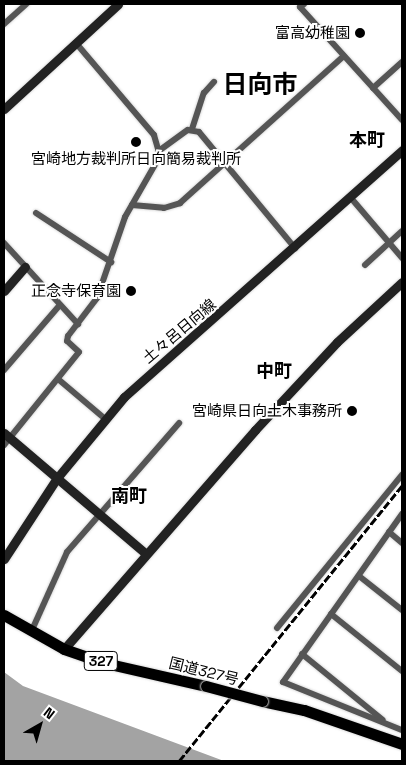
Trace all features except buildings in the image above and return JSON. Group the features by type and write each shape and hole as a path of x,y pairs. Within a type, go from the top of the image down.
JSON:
{"highway":[{"name":"国道327号","path":"4,615 64,648 105,663 304,710 402,744"}],"street":[{"path":"4,24 26,4"},
{"path":"4,109 118,4"},
{"path":"304,4 300,7 402,120"},
{"path":"76,43 154,135 160,150"},
{"path":"132,206 172,207 225,164 344,56"},
{"path":"373,88 402,62"},
{"path":"145,554 57,478 6,439 79,352 67,341 97,298 111,262 122,222 160,150 192,129 204,93 214,82"},
{"path":"192,129 225,164 296,249"},
{"name":"土々呂日向線","path":"4,559 7,545 104,418 144,379 296,249 402,150"},
{"path":"351,198 402,258"},
{"path":"36,213 111,262"},
{"path":"365,265 402,231"},
{"path":"4,243 59,306 78,324"},
{"path":"4,291 25,267"},
{"path":"64,648 145,554 337,342 402,282"},
{"path":"4,370 59,306"},
{"path":"58,379 104,418"},
{"path":"32,630 67,552 101,516 179,424"},
{"path":"277,628 402,475"},
{"path":"402,514 283,682 402,730"},
{"path":"389,532 402,543"},
{"path":"359,576 402,610"},
{"path":"331,614 402,671"},
{"path":"302,654 388,724"}],"shaded area":[{"path":"4,672 23,686 224,761 4,761"}],"railway":[{"path":"179,761 402,486"}],"place":[{"name":"富高幼稚園","path":"360,33"},
{"name":"宮崎地方裁判所日向簡易裁判所","path":"136,142"},
{"name":"正念寺保育園","path":"131,291"},
{"name":"宮崎県日向土木事務所","path":"352,411"}],"district":[{"name":"日向市","path":"260,84"},
{"name":"本町","path":"367,140"},
{"name":"中町","path":"274,371"},
{"name":"南町","path":"129,496"}]}
